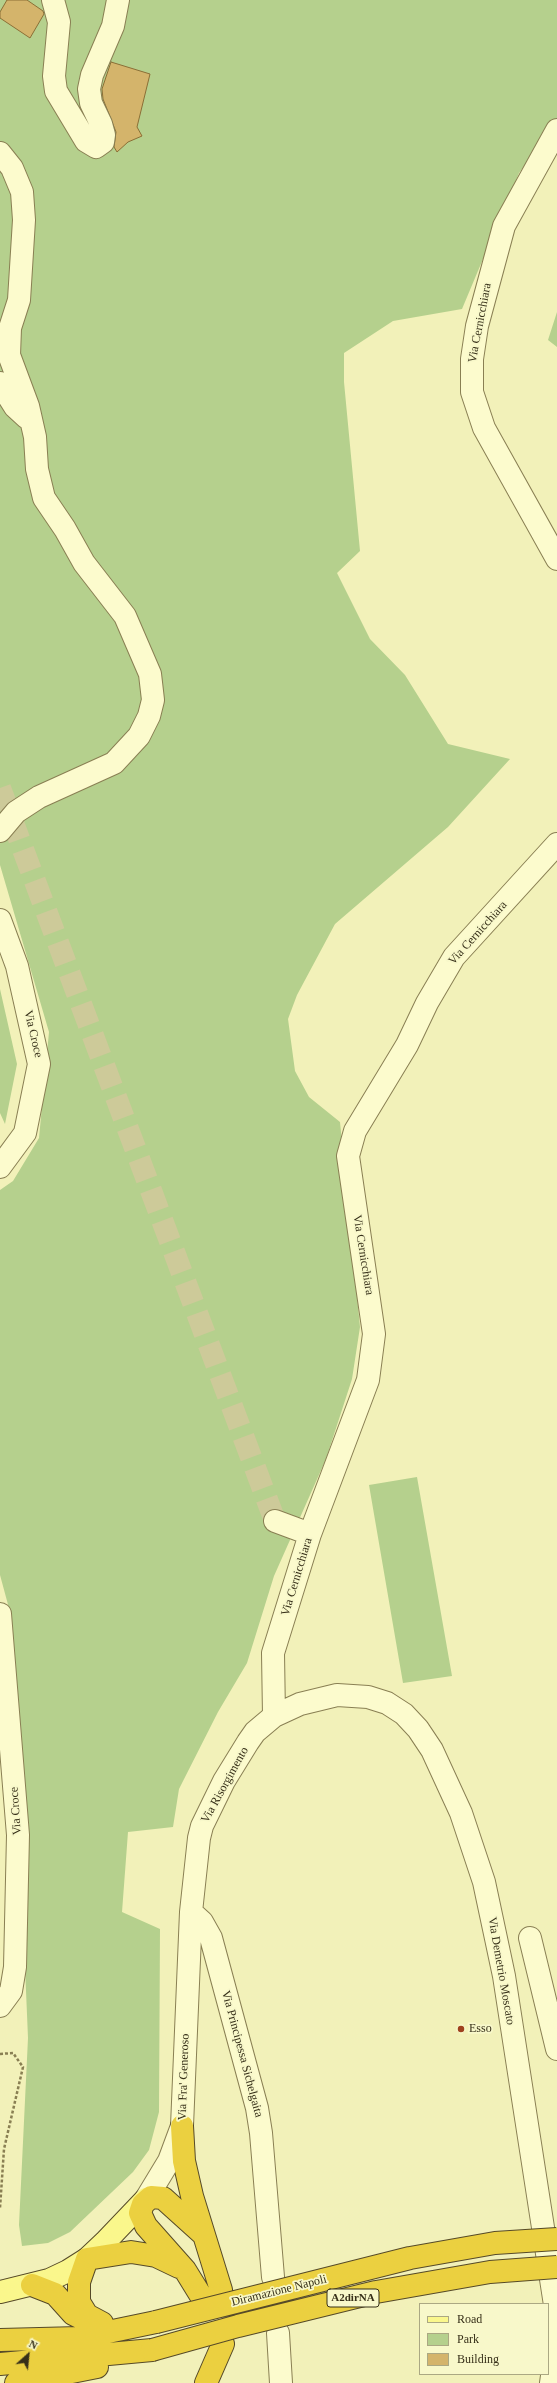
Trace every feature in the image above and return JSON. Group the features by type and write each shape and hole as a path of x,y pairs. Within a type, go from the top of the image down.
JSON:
{"highway":[{"path":"182,2126 184,2161 188,2182 204,2235 211,2293 185,2270 141,2218 141,2208 146,2199 155,2196 164,2198 204,2235"},
{"name":"Diramazione Napoli","path":"0,2340 79,2338 156,2322 410,2258 495,2243 557,2239"},
{"path":"102,2323 87,2315 79,2302 79,2282 86,2259 130,2252 156,2256 185,2270"},
{"name":"Diramazione Napoli","path":"0,2364 152,2350 238,2326 376,2292 490,2272 557,2267"},
{"path":"32,2285 55,2294 68,2309 79,2317 90,2322 132,2327"},
{"path":"16,2383 67,2375 118,2362 152,2350"},
{"path":"206,2383 217,2350"}],"main road":[{"name":"Via Fra' Generoso","path":"0,2292 49,2280 86,2259 146,2199"}],"street":[{"path":"52,0 59,22 54,76 56,92 86,141 96,147 104,142 104,135 101,124 91,103 89,89 92,75 112,26 118,0"},
{"name":"Via Cernicchiara","path":"557,130 504,226 477,326 472,372 472,392 484,428 557,559"},
{"path":"0,153 12,168 22,192 24,220 18,300 10,328 9,355 28,406 32,424 37,469 44,498 65,529 84,563 125,616 150,674 153,700 149,716 139,736 114,763 38,797 16,812 0,831"},
{"path":"0,383 15,406 32,424"},
{"name":"Via Cernicchiara","path":"274,1716 274,1653 310,1534 368,1380 374,1334 348,1156 355,1131 407,1045 426,1003 454,957 557,844"},
{"name":"Via Croce","path":"0,920 17,966 39,1064 25,1133 0,1167"},
{"path":"274,1522 310,1534"},
{"name":"Via Croce","path":"0,1614 18,1835 15,1967 11,1991 0,2006"},
{"name":"Via Demetrio Moscato","path":"274,1716 300,1704 337,1695 368,1697 387,1703 404,1714 418,1729 445,1775 461,1814 484,1882 504,1976 555,2305 555,2355 551,2383"},
{"name":"Via Risorgimento","path":"191,1912 199,1838 202,1826 224,1781 248,1742 255,1732 274,1716"},
{"name":"Via Fra' Generoso","path":"146,2199 169,2161 182,2126 191,1912"},
{"name":"Via Principessa Sichelgaita","path":"191,1912 202,1922 211,1938 257,2108 261,2133 273,2277"},
{"path":"530,1938 557,2049"},
{"path":"278,2333 281,2383"}],"path":[{"path":"0,2054 13,2053 23,2067 4,2149 0,2208"}],"green space":[{"path":"0,0 557,0 557,120 519,173 462,309 393,321 344,353 344,382 360,551 337,573 370,639 405,675 448,744 510,759 448,827 335,924 297,995 288,1019 295,1071 309,1097 340,1122 360,1327 352,1379 326,1459 274,1576 247,1663 218,1712 179,1789 173,1827 128,1832 122,1912 160,1929 159,2112 149,2150 133,2172 70,2232 48,2243 22,2246 19,2225 28,2038 10,1612 0,1575 0,1190 13,1181 39,1138 49,1032 0,865"},
{"path":"557,312 557,347 548,340"},
{"path":"0,989 17,1064 5,1124 0,1113"},
{"path":"417,1477 452,1676 403,1683 369,1485"}],"building":[{"path":"7,0 27,0 43,11 44,14 30,38 0,18 0,12"},
{"path":"111,62 150,74 137,127 142,136 128,142 117,152 114,147 116,132 103,99 102,89"}],"tunnel":[{"path":"0,788 275,1521"}],"place":[{"name":"Esso","path":"461,2029"}]}
